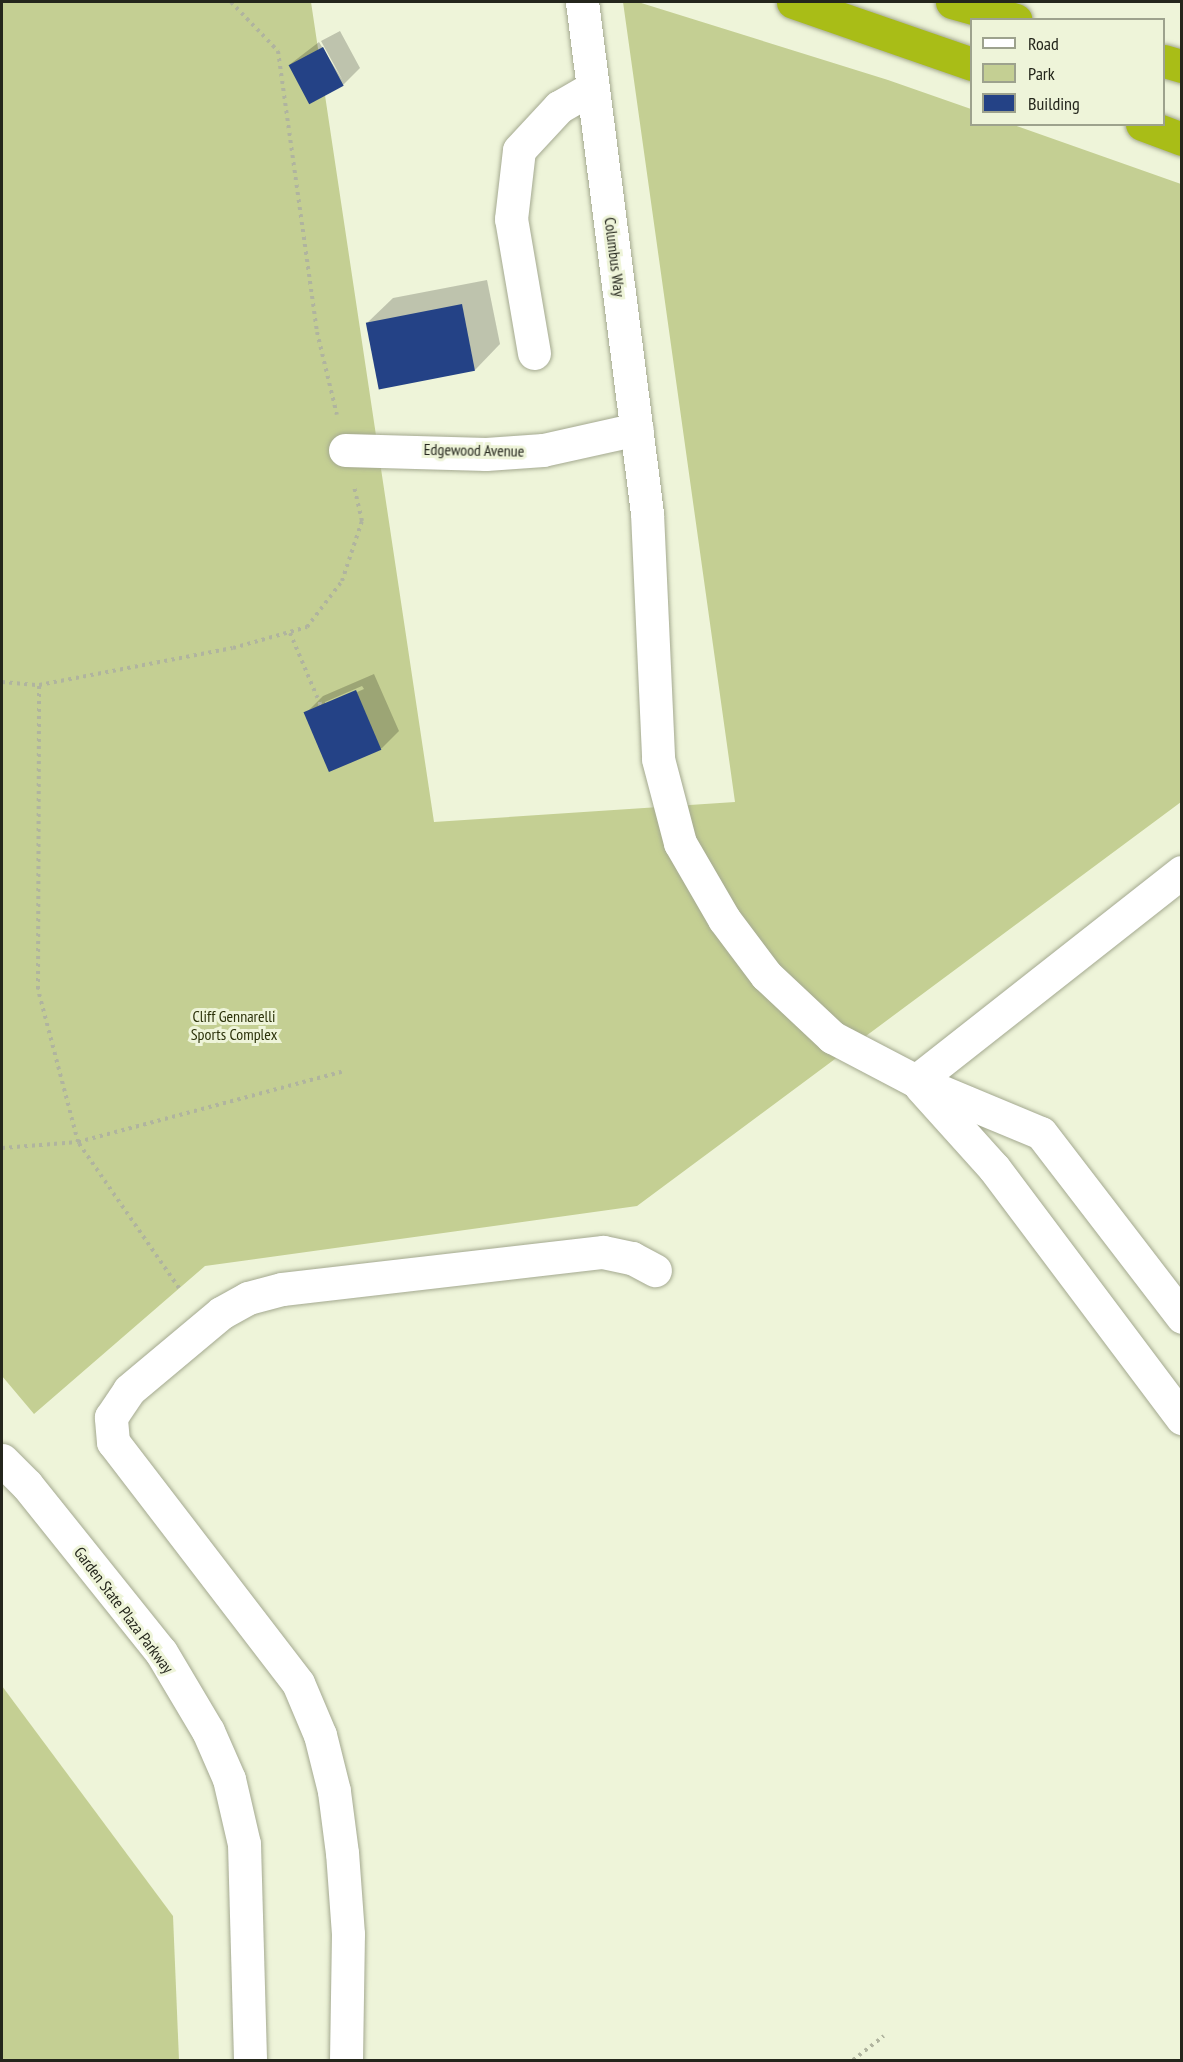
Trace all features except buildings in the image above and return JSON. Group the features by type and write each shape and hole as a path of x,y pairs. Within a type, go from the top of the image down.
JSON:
{"highway":[{"path":"793,2 970,63"},
{"path":"952,2 1009,18"},
{"path":"1165,61 1182,66"},
{"path":"1147,126 1182,139"}],"street":[{"name":"Columbus Way","path":"582,2 646,513 658,759 680,843 724,919 766,975 832,1037 916,1081 1041,1133 1182,1317"},
{"path":"534,353 511,219 519,150 559,107 593,87"},
{"name":"Edgewood Avenue","path":"345,450 486,454 543,450 637,429"},
{"path":"1182,872 916,1081 994,1168 1182,1418"},
{"path":"346,2061 348,1934 342,1853 334,1791 320,1735 298,1683 113,1442 111,1417 129,1390 220,1313 248,1298 305,1286 603,1252 632,1258 655,1270"},
{"name":"Garden State Plaza Parkway","path":"2,1434 27,1485"},
{"name":"Garden State Plaza Parkway","path":"2,1460 27,1485 161,1652 208,1731 229,1779 244,1844 250,1948 250,2061"}],"path":[{"path":"2,682 39,685 233,648 290,633 307,627 342,581 362,521 317,332 278,51 231,2"},
{"path":"290,633 321,706"},
{"path":"39,685 38,989 78,1143 179,1288"},
{"path":"2,1148 78,1143 342,1072"},
{"path":"853,2061 884,2036"}],"green space":[{"name":"Cliff Gennarelli Sports Complex","path":"2,2 311,2 434,822 735,802 623,2 638,2 888,80 970,109 970,126 1017,126 1181,184 1181,802 637,1206 205,1266 34,1414 2,1376"},
{"path":"2,1686 173,1916 179,2060 2,2060"}]}
